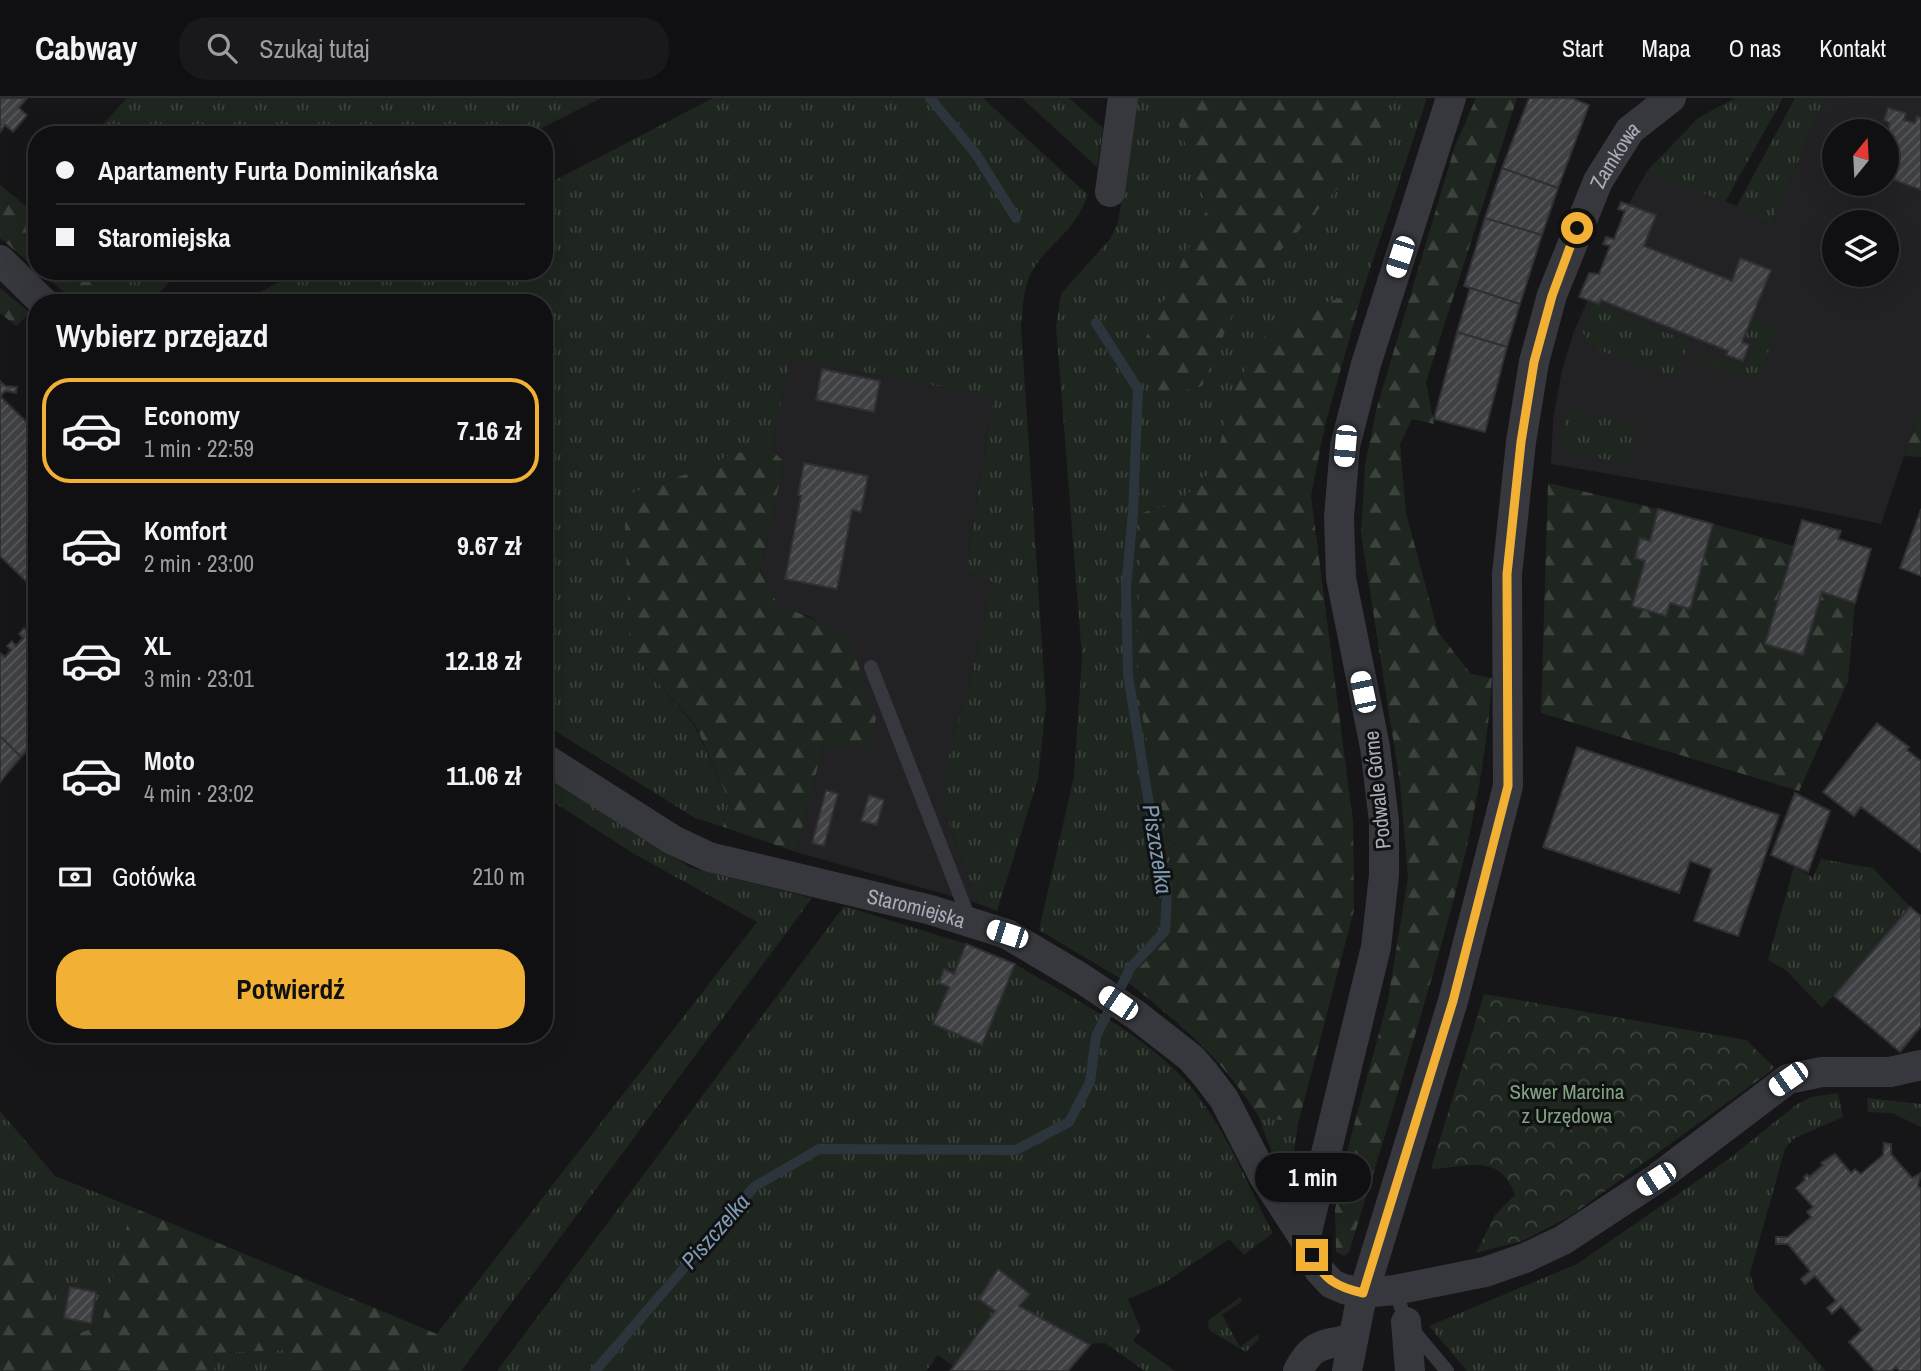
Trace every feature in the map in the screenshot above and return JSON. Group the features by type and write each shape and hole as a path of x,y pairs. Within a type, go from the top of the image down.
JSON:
{"street":[{"path":"1110,192 1123,98"},
{"name":"Podwale Górne","path":"1305,1241 1376,947 1384,876 1384,821 1375,747 1341,578 1339,517 1345,446 1366,364 1451,98"},
{"name":"Zamkowa","path":"1347,1371 1351,1339 1363,1293 1453,1001 1508,786 1507,574 1521,442 1534,362 1552,296 1598,181 1630,130 1671,98"},
{"path":"0,260 35,294"},
{"name":"Staromiejska","path":"553,764 673,840 709,857 970,922 1007,934 1081,978 1136,1015 1191,1058 1224,1099 1263,1175 1305,1241 1319,1270 1332,1284 1363,1293"},
{"path":"1363,1293 1395,1290 1485,1272 1563,1240 1656,1179 1788,1079 1822,1072 1890,1072 1921,1065"},
{"path":"1406,1322 1410,1371"},
{"path":"1298,1371 1306,1354 1316,1347 1351,1339"}],"lane":[{"path":"871,667 970,922"},
{"path":"1395,1290 1406,1322 1447,1371"}],"shaded area":[{"path":"1825,98 1921,98 1921,406 1881,524 1551,464 1553,419 1562,370 1573,334 1628,205 1647,171 1737,206 1771,225"},
{"path":"791,357 994,397 965,572 993,582 966,698 951,743 947,818 979,904 796,852 823,746 844,748 876,718 866,700 849,644 811,617 778,605 760,571 784,462 771,449"}],"green space":[{"path":"127,98 601,98 546,126 101,126"},
{"path":"713,98 983,98 1088,195 1075,220 1032,271 1024,298 1021,326 1046,706 1038,779 997,911 979,904 947,818 946,776 951,743 966,698 993,582 965,572 994,397 791,358 771,449 734,453 704,468 634,492 630,650 695,726 729,801 723,827 695,818 553,730 553,294 257,294 282,280 553,280 553,181"},
{"path":"1022,98 1069,98 1103,128 1097,167"},
{"path":"1138,98 1427,98 1363,290 1314,307 1234,390 1213,470 1178,503 1141,513 1143,720 1177,882 1173,934 1139,968 1133,986 1039,930 1074,776 1082,657 1056,326 1061,294 1110,239 1118,222"},
{"path":"1170,98 1390,99 1374,149 1242,292 1202,386 1159,397 1146,338 1207,209"},
{"path":"1476,98 1517,98 1426,382 1434,424 1412,419 1400,444 1406,513 1438,632 1471,674 1492,678 1488,720 1476,802 1448,921 1349,1252 1344,1256 1336,1252 1335,1210 1344,1162 1388,1000 1408,877 1400,783 1361,534 1365,465 1377,407 1455,146"},
{"path":"1735,98 1783,98 1725,202 1647,171 1698,118"},
{"path":"1795,98 1825,98 1771,225 1737,206"},
{"path":"0,185 28,208 28,261 0,238"},
{"path":"50,280 171,280 158,294 66,294"},
{"path":"50,280 105,280 119,294 66,294"},
{"path":"0,288 28,311 28,315 16,326 0,313"},
{"path":"1363,290 1325,425 1311,496 1353,822 1354,910 1298,1124 1258,1115 1216,1060 1170,1016 1133,986 1139,968 1173,934 1177,882 1143,720 1137,658 1141,513 1178,503 1213,470 1234,390 1263,338 1314,307"},
{"path":"1591,304 1605,307 1689,342 1678,372 1670,376 1590,347 1582,330"},
{"path":"1752,317 1777,328 1760,375 1748,380 1696,361 1701,349 1721,359 1748,365 1755,342 1744,337"},
{"path":"1921,406 1921,457 1904,456"},
{"path":"1568,410 1638,424 1629,465 1559,449"},
{"path":"771,449 784,462 760,571 778,605 828,627 850,645 876,718 869,745 844,748 823,746 796,852 723,827 729,801 696,726 630,650 625,525 634,492 704,468 734,453"},
{"path":"1548,483 1658,509 1650,541 1640,538 1635,557 1645,561 1633,606 1666,616 1670,603 1690,609 1713,524 1794,546 1765,644 1803,655 1822,592 1855,603 1848,681 1799,791 1541,713"},
{"path":"553,781 691,868 812,898 461,1371 408,1371 757,922 636,855 553,802"},
{"path":"1821,859 1873,868 1910,907 1822,1008 1786,970 1768,960 1794,866 1813,878"},
{"path":"844,906 966,944 954,974 944,970 939,983 949,987 934,1024 982,1044 1015,964 1143,1043 1180,1075 1208,1110 1232,1150 1273,1233 1244,1255 1229,1239 1163,1284 1128,1299 1141,1330 1133,1341 1175,1371 1145,1371 1105,1343 1088,1344 1019,1306 1030,1294 998,1269 979,1299 995,1311 953,1366 938,1355 926,1371 497,1371"},
{"name":"Skwer Marcina z Urzędowa","path":"1484,994 1746,1040 1775,1068 1569,1217 1522,1241 1476,1253 1495,1215 1515,1195 1508,1181 1500,1172 1480,1165 1431,1169"},
{"path":"1838,1093 1843,1117 1793,1139 1785,1149 1750,1273 1755,1291 1826,1371 1467,1371 1429,1326 1577,1264 1730,1158 1796,1105 1811,1097"},
{"path":"1867,1098 1921,1104 1921,1127 1892,1113 1868,1112"},
{"path":"0,1111 55,1176 132,1207 101,1325 66,1338 49,1286 0,1226"},
{"path":"1258,1115 1298,1124 1290,1183 1283,1183"},
{"path":"132,1207 437,1334 408,1371 287,1371 283,1350 216,1353 214,1371 0,1371 0,1226 49,1286 67,1338 101,1325"},
{"path":"1240,1297 1242,1301 1222,1315 1240,1347 1258,1334 1259,1339 1246,1352 1210,1331 1208,1326 1209,1320"},
{"path":"284,1350 287,1371 214,1371 216,1353"}],"building":[{"path":"0,98 27,98 19,108 27,115 13,132 5,125 0,132"},
{"path":"1529,98 1571,98 1589,105 1558,188 1502,168"},
{"path":"1888,108 1906,113 1904,120 1915,123 1917,116 1921,118 1921,190 1899,182 1899,119 1884,119"},
{"path":"1502,168 1558,188 1542,235 1485,218"},
{"path":"1621,202 1656,215 1644,246 1732,281 1740,258 1771,270 1742,342 1749,345 1743,361 1726,355 1728,351 1601,300 1599,304 1579,297 1589,273 1599,274 1610,246 1603,244 1606,237 1614,239 1625,211 1618,209"},
{"path":"1485,218 1542,235 1520,304 1464,286"},
{"path":"1470,288 1520,304 1507,347 1457,332"},
{"path":"1457,332 1507,347 1485,432 1434,419"},
{"path":"822,369 880,381 874,412 816,400"},
{"path":"0,381 5,386 17,387 16,393 6,391 0,396"},
{"path":"0,396 28,423 28,583 0,556"},
{"path":"804,463 868,476 861,512 852,510 837,589 785,579 801,496 798,495"},
{"path":"1658,509 1713,524 1690,609 1670,603 1666,616 1632,606 1645,561 1635,558 1640,538 1650,541"},
{"path":"1921,509 1921,576 1900,568"},
{"path":"1802,520 1841,531 1838,539 1871,549 1855,603 1822,592 1803,655 1765,644"},
{"path":"24,628 28,632 28,749 21,757 0,736 0,653 5,657 11,650 7,646 12,641 16,646 23,638 19,634"},
{"path":"1877,723 1909,747 1907,750 1921,761 1921,852 1861,807 1854,816 1823,792"},
{"path":"0,736 21,757 0,782"},
{"path":"1577,747 1779,815 1738,936 1694,921 1712,869 1690,861 1679,893 1543,847"},
{"path":"826,790 838,794 824,846 812,843"},
{"path":"1795,793 1830,811 1808,872 1771,855"},
{"path":"869,795 884,800 877,825 861,821"},
{"path":"1910,907 1921,916 1921,1026 1900,1052 1834,996"},
{"path":"966,944 1015,964 982,1045 933,1024 949,987 939,983 944,969 954,974"},
{"path":"1884,1143 1891,1144 1891,1154 1912,1178 1921,1173 1918,1186 1921,1189 1921,1371 1899,1371 1896,1367 1892,1371 1875,1371 1849,1342 1862,1330 1841,1306 1832,1314 1827,1308 1836,1301 1815,1276 1805,1284 1801,1279 1810,1271 1788,1244 1776,1244 1776,1237 1788,1237 1811,1217 1807,1212 1813,1207 1796,1188 1805,1180 1807,1174 1809,1177 1823,1165 1821,1163 1835,1154 1851,1173 1855,1169 1861,1174 1883,1155"},
{"path":"998,1269 1030,1294 1019,1306 1090,1345 1068,1371 950,1371 995,1311 979,1299"},
{"path":"70,1287 96,1292 91,1323 64,1318"}],"waterway":[{"name":"Piszczelka","path":"930,98 976,154 1016,218"},
{"name":"Piszczelka","path":"595,1371 754,1187 819,1149 1016,1150 1069,1122 1090,1082 1096,1036 1131,967 1165,931 1167,890 1148,798 1128,675 1126,587 1133,513 1138,389 1096,323"}],"route":[{"path":"1312,1255 1319,1270 1332,1284 1363,1293 1460,974 1509,778 1507,574 1521,442 1534,362 1552,296 1577,228"}]}
